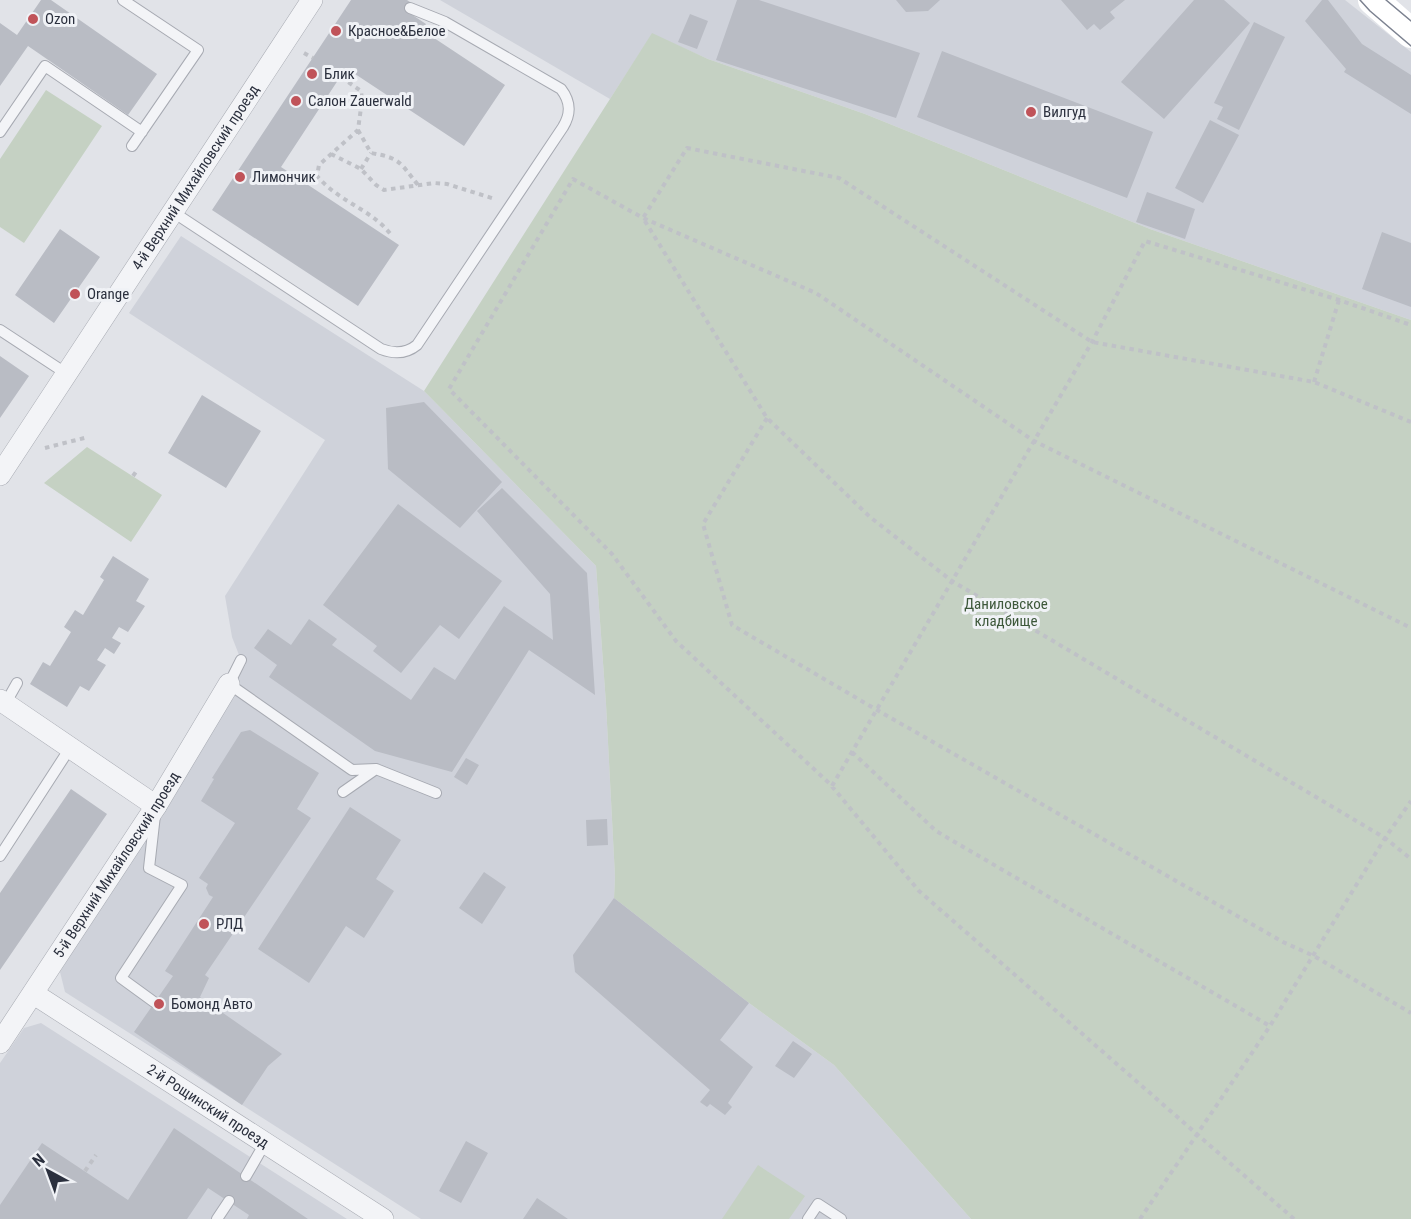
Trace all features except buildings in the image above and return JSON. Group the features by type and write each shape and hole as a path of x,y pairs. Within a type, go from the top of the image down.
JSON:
{"street":[{"name":"4-й Верхний Михайловский проезд","path":"0,475 312,0"},
{"path":"1373,0 1411,33"},
{"name":"5-й Верхний Михайловский проезд","path":"0,1043 156,806 229,684"},
{"path":"2,705 156,806"},
{"name":"2-й Рощинский проезд","path":"34,994 383,1219"}],"lane":[{"path":"123,0 198,50 132,146"},
{"path":"173,212 376,346 388,352 401,353 413,348 422,340 567,120 569,106 566,95 561,89 445,22 410,8"},
{"path":"0,132 45,66 142,132"},
{"path":"0,330 67,374"},
{"path":"241,660 229,684 352,770 376,768 436,794"},
{"path":"2,705 17,683"},
{"path":"0,856 70,748"},
{"path":"343,792 376,768"},
{"path":"154,1002 121,978 182,885 149,868 156,806"},
{"path":"246,1176 266,1143"},
{"path":"218,1219 229,1201"},
{"path":"808,1219 818,1204 841,1219"}],"path":[{"path":"341,76 361,92 358,130 371,153"},
{"path":"358,130 318,165 317,176 343,200 376,219 392,236"},
{"path":"643,218 687,148 839,178 1092,342 1314,382 1411,422"},
{"path":"371,153 396,159 418,185"},
{"path":"362,169 371,153"},
{"path":"330,154 362,169 376,186 384,190 447,184 512,204"},
{"path":"1294,1219 919,891 832,786 676,641 612,554 449,388 573,179 643,218 816,293 1034,441 1411,628"},
{"path":"643,218 767,418 870,517 952,581 1385,838 1411,859"},
{"path":"832,786 1092,342 1145,241 1339,300 1411,325"},
{"path":"1314,382 1339,300"},
{"path":"767,418 703,524 732,625 877,710 1411,1013"},
{"path":"45,448 88,437"},
{"path":"133,476 138,469"},
{"path":"852,752 936,831 1270,1026"},
{"path":"1140,1219 1270,1026 1385,838 1411,801"},
{"path":"85,1171 96,1155"}],"shaded area":[{"path":"440,0 1345,0 1411,52 1411,320 1150,229 865,114 708,59 652,34 610,99"},
{"path":"181,236 424,391 596,566 606,704 615,877 614,898 749,1003 834,1065 971,1219 421,1219 65,992 60,972 246,664 241,660 232,637 225,596 325,440 129,313"},
{"path":"41,1023 347,1219 0,1219 0,1063 24,1028"}],"green space":[{"name":"Даниловское кладбище","path":"652,33 708,59 865,114 1150,229 1411,320 1411,1219 971,1219 834,1065 749,1003 614,898 615,877 606,704 596,566 424,391"},
{"path":"46,90 102,126 24,243 0,227 0,159"},
{"path":"87,447 162,495 131,542 44,483"},
{"path":"758,1165 805,1196 789,1219 722,1219"}],"tram line":[{"path":"1360,0 1411,46"},
{"path":"1386,0 1411,21"}],"place":[{"name":"Ozon","path":"33,19"},
{"name":"Красное&Белое","path":"336,31"},
{"name":"Блик","path":"312,74"},
{"name":"Салон Zauerwald","path":"296,101"},
{"name":"Вилгуд","path":"1031,112"},
{"name":"Лимончик","path":"240,177"},
{"name":"Orange","path":"75,294"},
{"name":"РЛД","path":"204,924"},
{"name":"Бомонд Авто","path":"159,1004"}]}
